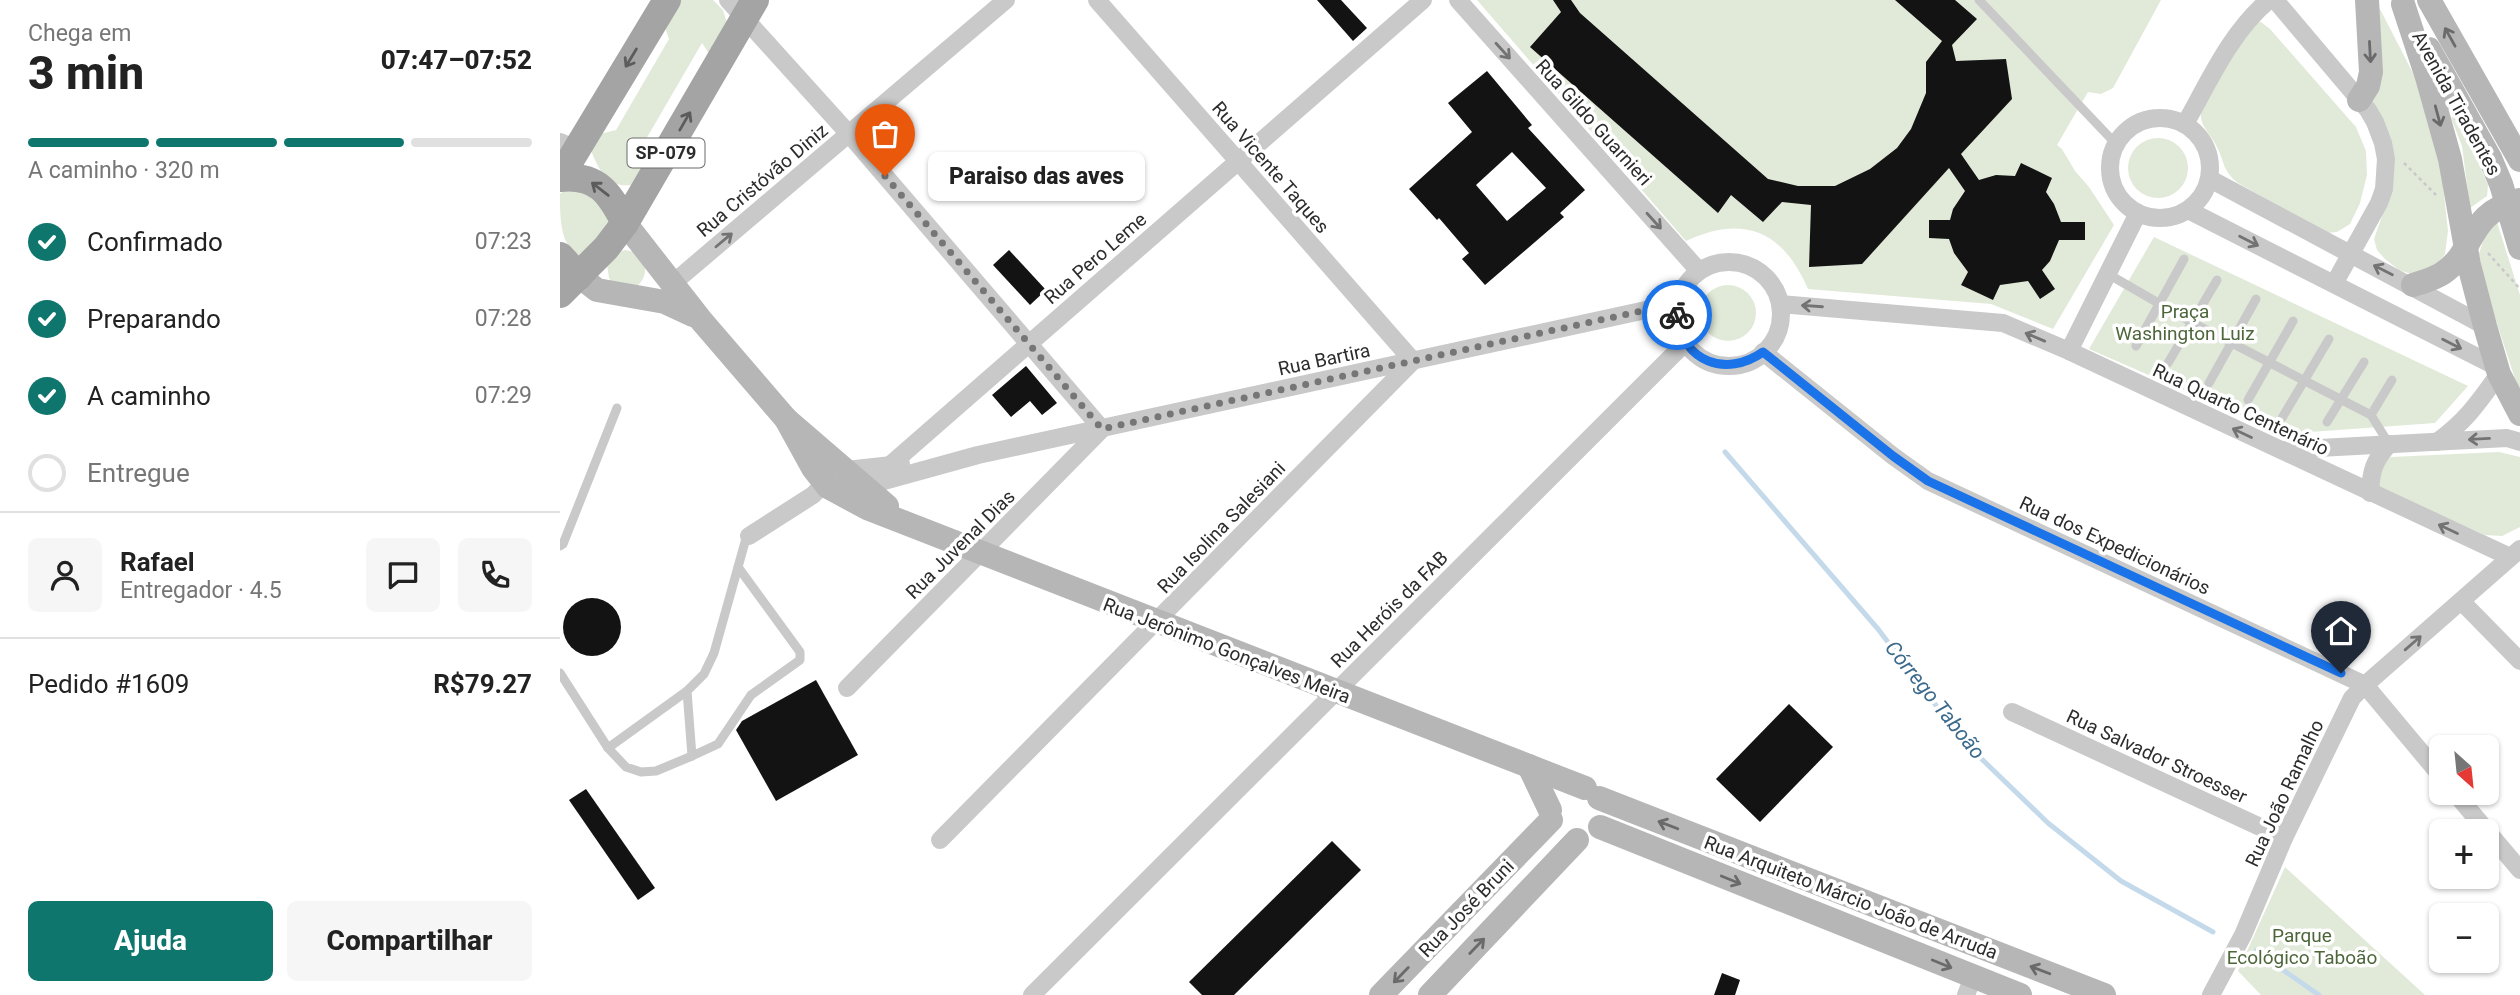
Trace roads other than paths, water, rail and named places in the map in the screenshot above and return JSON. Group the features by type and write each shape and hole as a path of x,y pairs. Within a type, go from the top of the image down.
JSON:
{"main road":[{"path":"625,223 608,193 598,184 573,177 560,178 568,145 667,0"},
{"name":"SP-079","path":"566,275 625,223 743,6"}],"street":[{"name":"Rua Cristóvão Diniz","path":"672,284 1006,0"},
{"name":"Rua Vicente Taques","path":"1097,0 1413,361"},
{"name":"Rua Pero Leme","path":"889,466 1423,0"},
{"name":"Rua Gildo Guarnieri","path":"1458,0 1699,271"},
{"path":"2185,124 2231,40 2241,26 2269,0"},
{"path":"2274,0 2368,110 2384,143 2384,189 2334,284"},
{"path":"2359,100 2368,86 2371,72 2367,0"},
{"name":"Avenida Tiradentes","path":"2429,0 2520,160"},
{"path":"2402,2 2427,77 2446,147 2458,207 2469,240 2485,326 2498,370 2520,414"},
{"name":"Avenida Tiradentes","path":"2402,2 2514,202 2520,248"},
{"path":"743,6 1102,429"},
{"path":"2154,118 2170,118 2185,124 2198,134 2207,147 2211,163 2210,179 2202,197 2188,210 2172,217 2155,218 2138,213 2125,204 2115,191 2110,176 2110,160 2116,144 2132,127 2154,118"},
{"path":"2210,179 2413,285 2485,326"},
{"path":"2413,285 2431,280 2445,272 2490,212 2514,202"},
{"path":"2188,210 2498,370"},
{"path":"2069,352 2138,213"},
{"name":"Rua Jerônimo Gonçalves Meira","path":"625,223 700,319 786,419 836,485 925,532 1529,766 1592,793"},
{"path":"1727,262 1741,263 1767,278 1776,290 1780,304 1778,331 1763,352 1741,364 1716,364 1694,352 1686,342 1678,323 1678,303 1689,280 1699,271 1727,262"},
{"name":"Rua Jerônimo Gonçalves Meira","path":"566,275 597,289 665,302 700,319"},
{"path":"638,297 672,284"},
{"name":"Rua Bartira","path":"836,485 1678,303"},
{"name":"Rua Quarto Centenário","path":"1780,304 2003,323 2370,493 2515,553"},
{"name":"Rua Heróis da FAB","path":"1032,995 1686,342"},
{"name":"Rua dos Expedicionários","path":"1763,352 1928,481 2365,685 2429,762"},
{"name":"Rua Isolina Salesiani","path":"940,840 1413,361"},
{"path":"2437,442 2470,414 2498,370"},
{"name":"Rua Juvenal Dias","path":"847,688 1102,429"},
{"path":"2278,450 2507,438 2520,442"},
{"path":"2370,493 2371,474 2376,458 2389,444"},
{"name":"Rua Bartira","path":"749,536 836,485 889,466 978,455"},
{"name":"Rua João Ramalho","path":"2211,995 2243,934 2284,838 2352,698 2515,553"},
{"path":"2461,601 2520,660"},
{"name":"Rua Salvador Stroesser","path":"2012,712 2284,838"},
{"path":"1529,766 1550,815 1560,835 1577,840 1586,839 1600,827 1603,808 1592,793 1576,787 1559,794 1550,815"},
{"name":"Rua Arquiteto Márcio João de Arruda","path":"1592,793 2104,995"},
{"path":"2465,805 2520,870"},
{"name":"Rua José Bruni","path":"1381,995 1550,815"},
{"name":"Rua Arquiteto Márcio João de Arruda","path":"1600,827 1969,986 2020,995"},
{"name":"Rua José Bruni","path":"1430,995 1577,840"}],"lane":[{"path":"1979,0 2116,144"},
{"path":"2136,346 2184,259"},
{"path":"2108,274 2193,323 2371,415 2389,444"},
{"path":"2168,363 2217,280"},
{"path":"2209,383 2256,299"},
{"path":"2248,400 2293,321"},
{"path":"2283,418 2329,339"},
{"path":"2327,422 2364,362"},
{"path":"2371,415 2392,380"},
{"path":"560,546 617,408"},
{"path":"608,748 687,691 704,674 714,653 745,542 749,536"},
{"path":"560,673 608,748 626,767 641,772 656,771 718,744 751,695 800,660 801,656 738,567"},
{"path":"687,691 692,757"}],"waterway":[{"name":"Córrego Taboão","path":"1725,452 1878,629 1963,741 2048,823 2121,881 2213,932"},
{"name":"Córrego Taboão","path":"2256,951 2319,995"}],"place":[{"name":"Paraiso das aves","path":"885,176"}],"park label":[{"name":"Praça Washington Luiz","path":"2185,322"},
{"name":"Parque Ecológico Taboão","path":"2302,946"}]}
